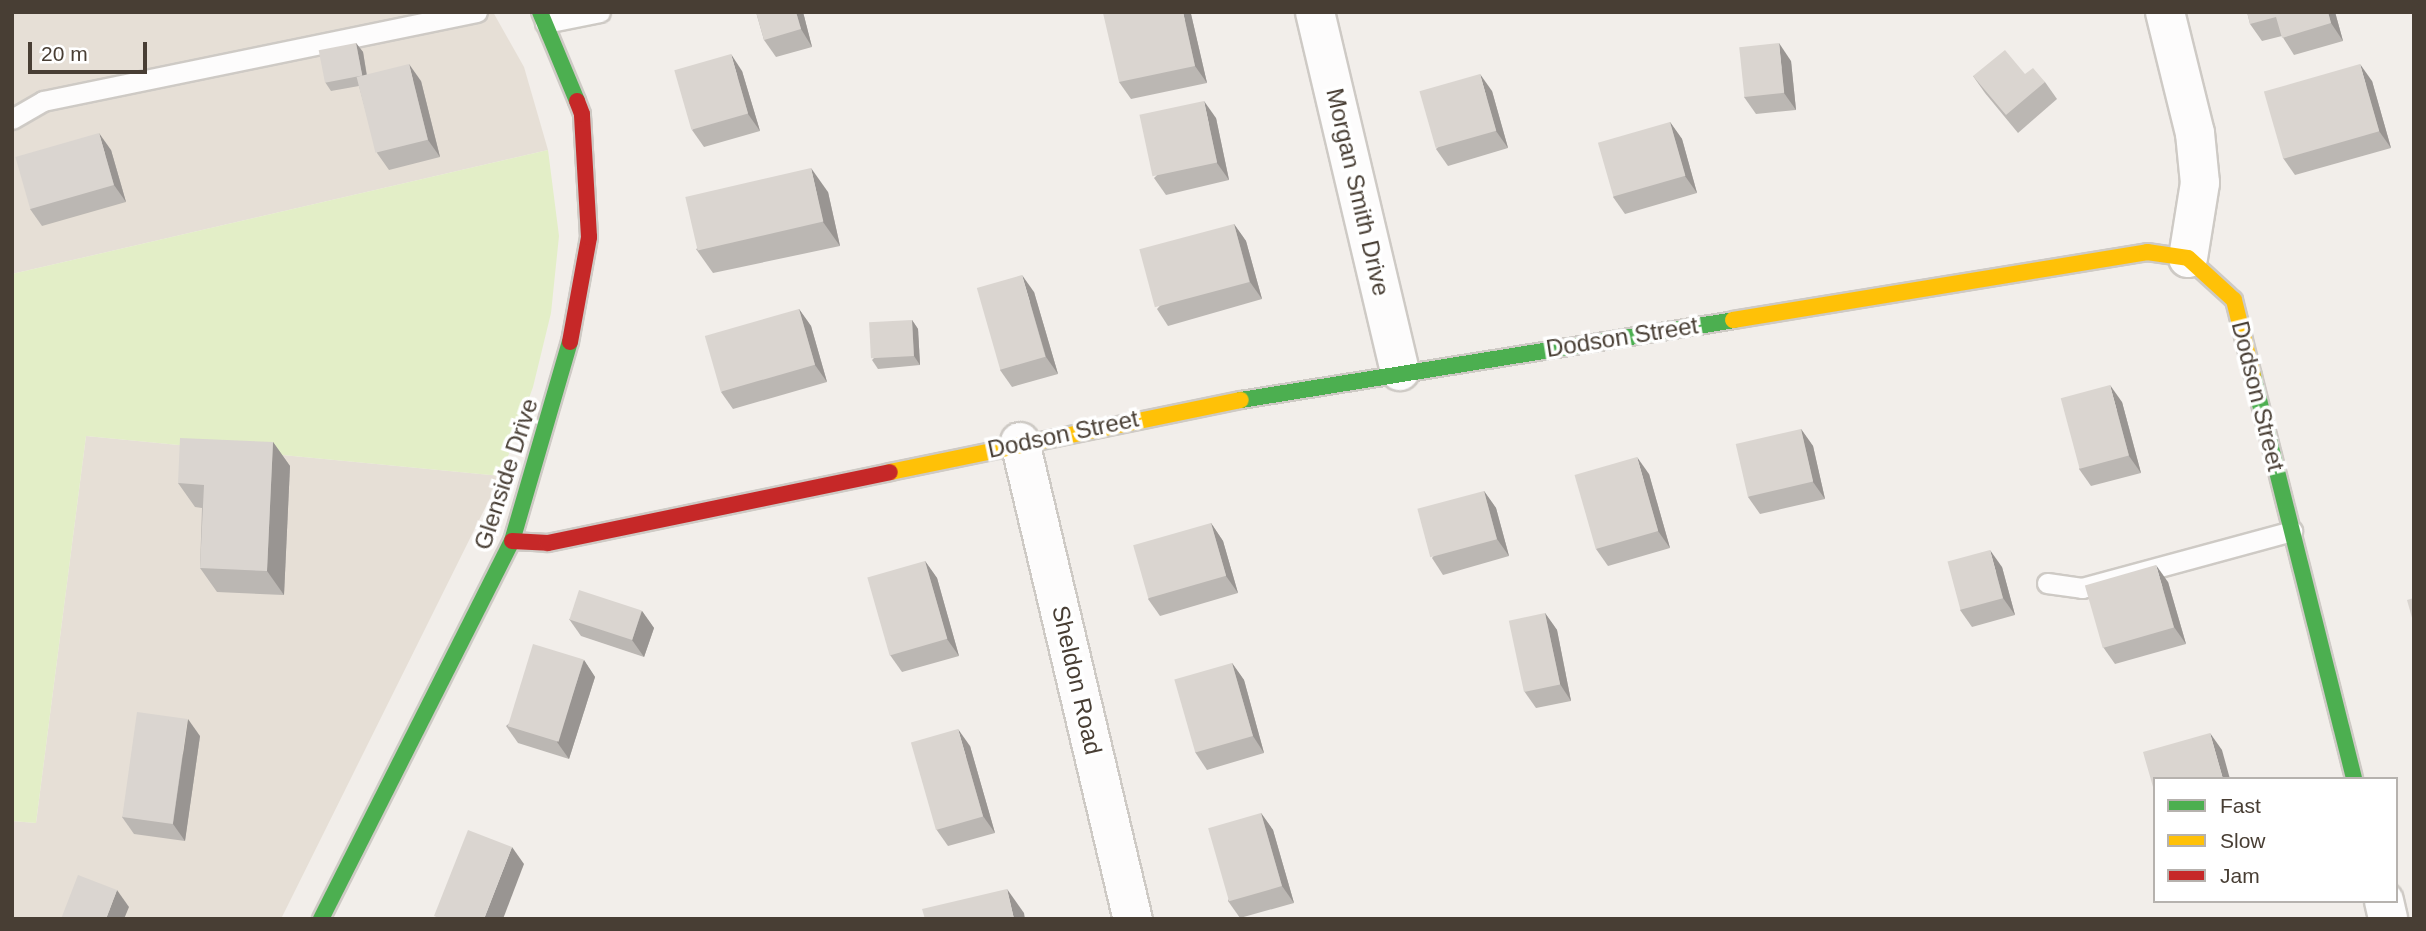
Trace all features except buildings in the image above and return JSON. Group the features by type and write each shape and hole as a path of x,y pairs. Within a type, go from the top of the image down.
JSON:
{"street":[{"name":"Morgan Smith Drive","path":"1315,12 1401,371"},
{"path":"2165,12 2195,133 2200,183 2188,258"},
{"name":"Glenside Drive","path":"321,919 512,541 568,350 589,237 582,114 542,18"},
{"name":"Dodson Street","path":"512,541 548,542 614,530 1020,442 1401,371 2147,252 2188,258 2234,300 2354,777"},
{"name":"Sheldon Road","path":"1020,442 1133,919"}],"lane":[{"path":"12,119 43,101 477,12"},
{"path":"542,18 600,12"},
{"path":"2047,583 2082,588 2292,531"}],"shaded area":[{"path":"12,12 493,12 524,67 548,150 12,274"},
{"path":"86,436 501,476 281,919 12,919 12,821 36,823"}],"green space":[{"path":"548,150 559,236 551,313 533,387 501,476 86,436 36,823 12,821 12,274"}],"traffic: fast":[{"path":"540,12 577,101"},
{"path":"1241,400 1733,320"},
{"path":"321,919 512,541 570,342"},
{"path":"2253,376 2353,777"}],"traffic: slow":[{"path":"1733,320 2147,252 2188,258 2234,300 2253,376"},
{"path":"890,472 1241,400"}],"traffic: jam":[{"path":"570,342 589,237 582,114 577,101"},
{"path":"512,541 548,543 890,472"}]}
